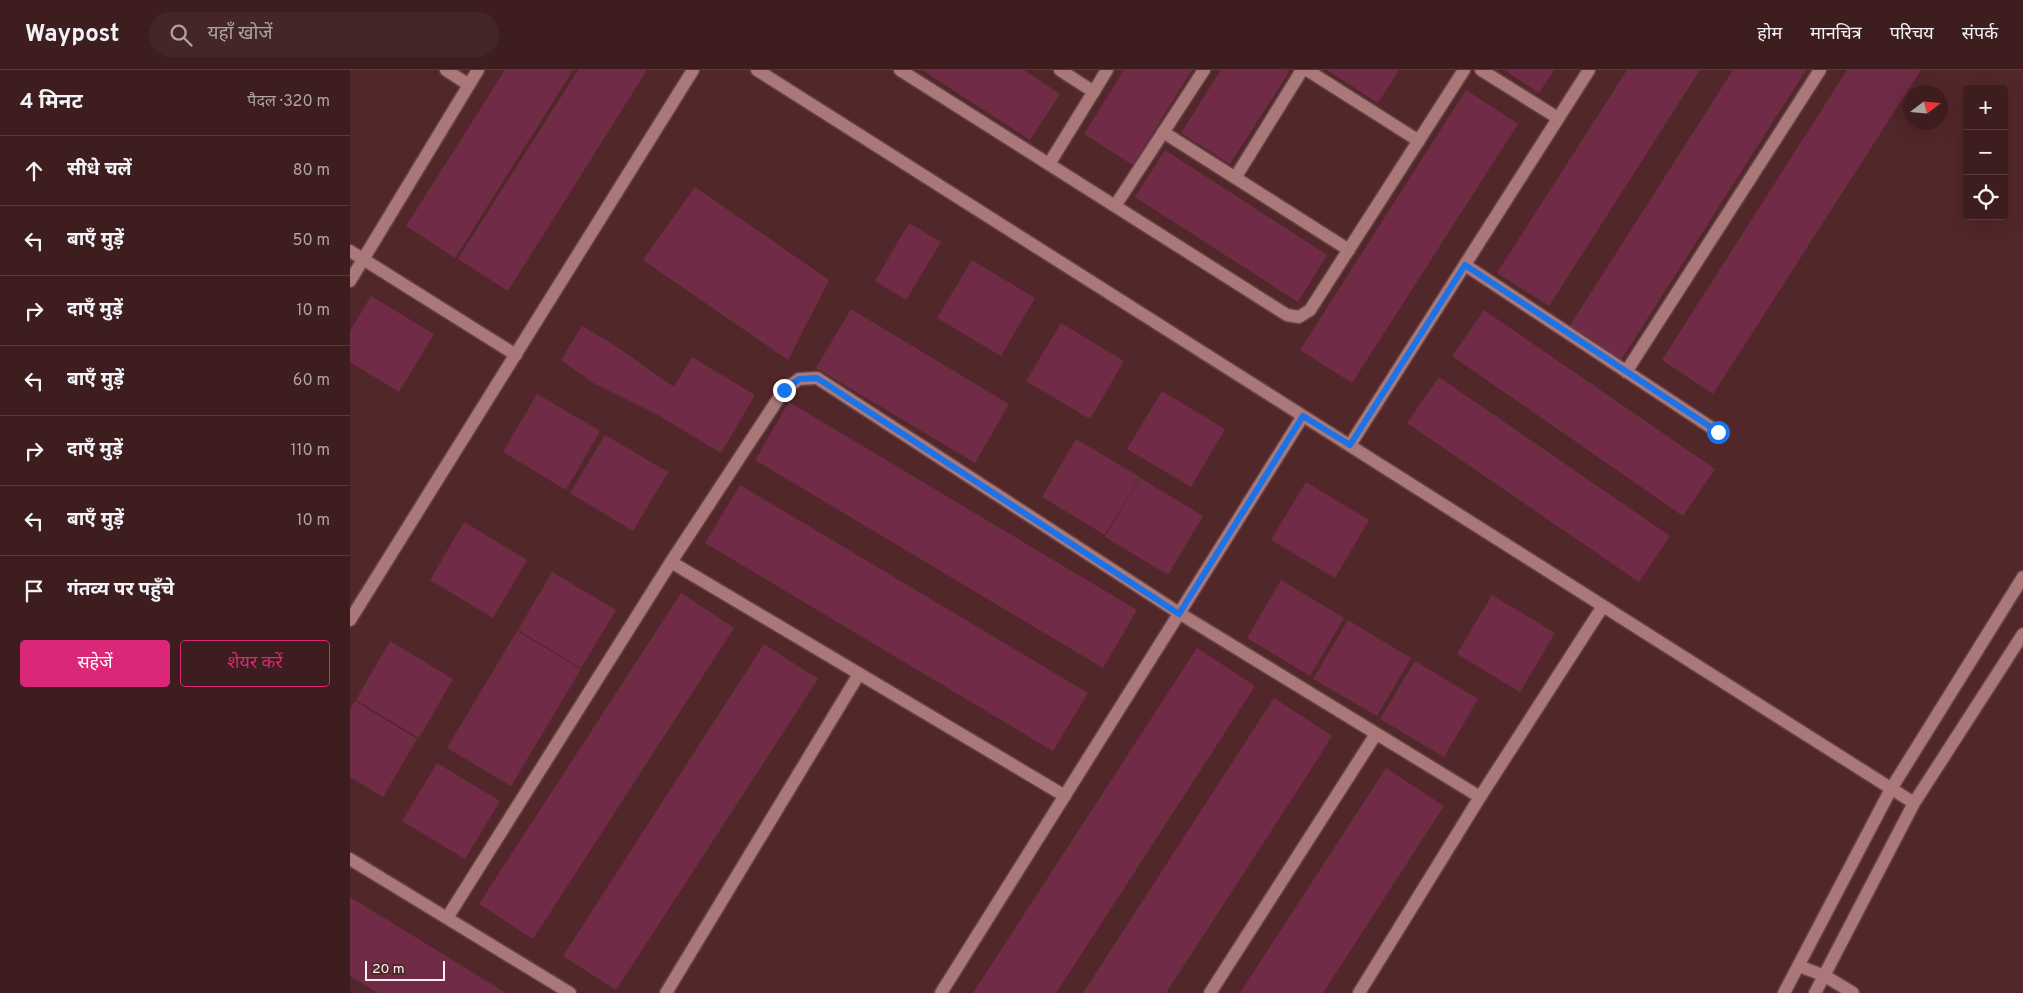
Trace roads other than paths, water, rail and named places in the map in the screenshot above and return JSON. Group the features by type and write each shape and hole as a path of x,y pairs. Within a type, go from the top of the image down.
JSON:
{"street":[{"path":"446,70 469,85"},
{"path":"350,281 478,70"},
{"path":"350,620 694,70"},
{"path":"757,70 1914,803"},
{"path":"900,70 1287,315 1298,317 1310,310 1464,70"},
{"path":"1060,70 1094,92"},
{"path":"1049,164 1107,70"},
{"path":"1115,206 1204,70"},
{"path":"1234,178 1302,70"},
{"path":"1307,70 1419,141"},
{"path":"1481,70 1558,118"},
{"path":"1350,445 1589,70"},
{"path":"1626,372 1820,70"},
{"path":"1163,132 1349,250"},
{"path":"350,251 516,355"},
{"path":"1465,265 1718,432"},
{"path":"447,918 671,562 784,390 799,379 817,378 1179,614 1480,797"},
{"path":"941,993 1303,416"},
{"path":"671,562 1065,796"},
{"path":"1784,993 1891,789 2023,577"},
{"path":"1359,993 1480,797 1603,606"},
{"path":"1815,993 1914,803 2023,634"},
{"path":"666,993 859,674"},
{"path":"1210,993 1376,734"},
{"path":"350,859 570,993"},
{"path":"1799,966 1825,976 1853,993"}]}
